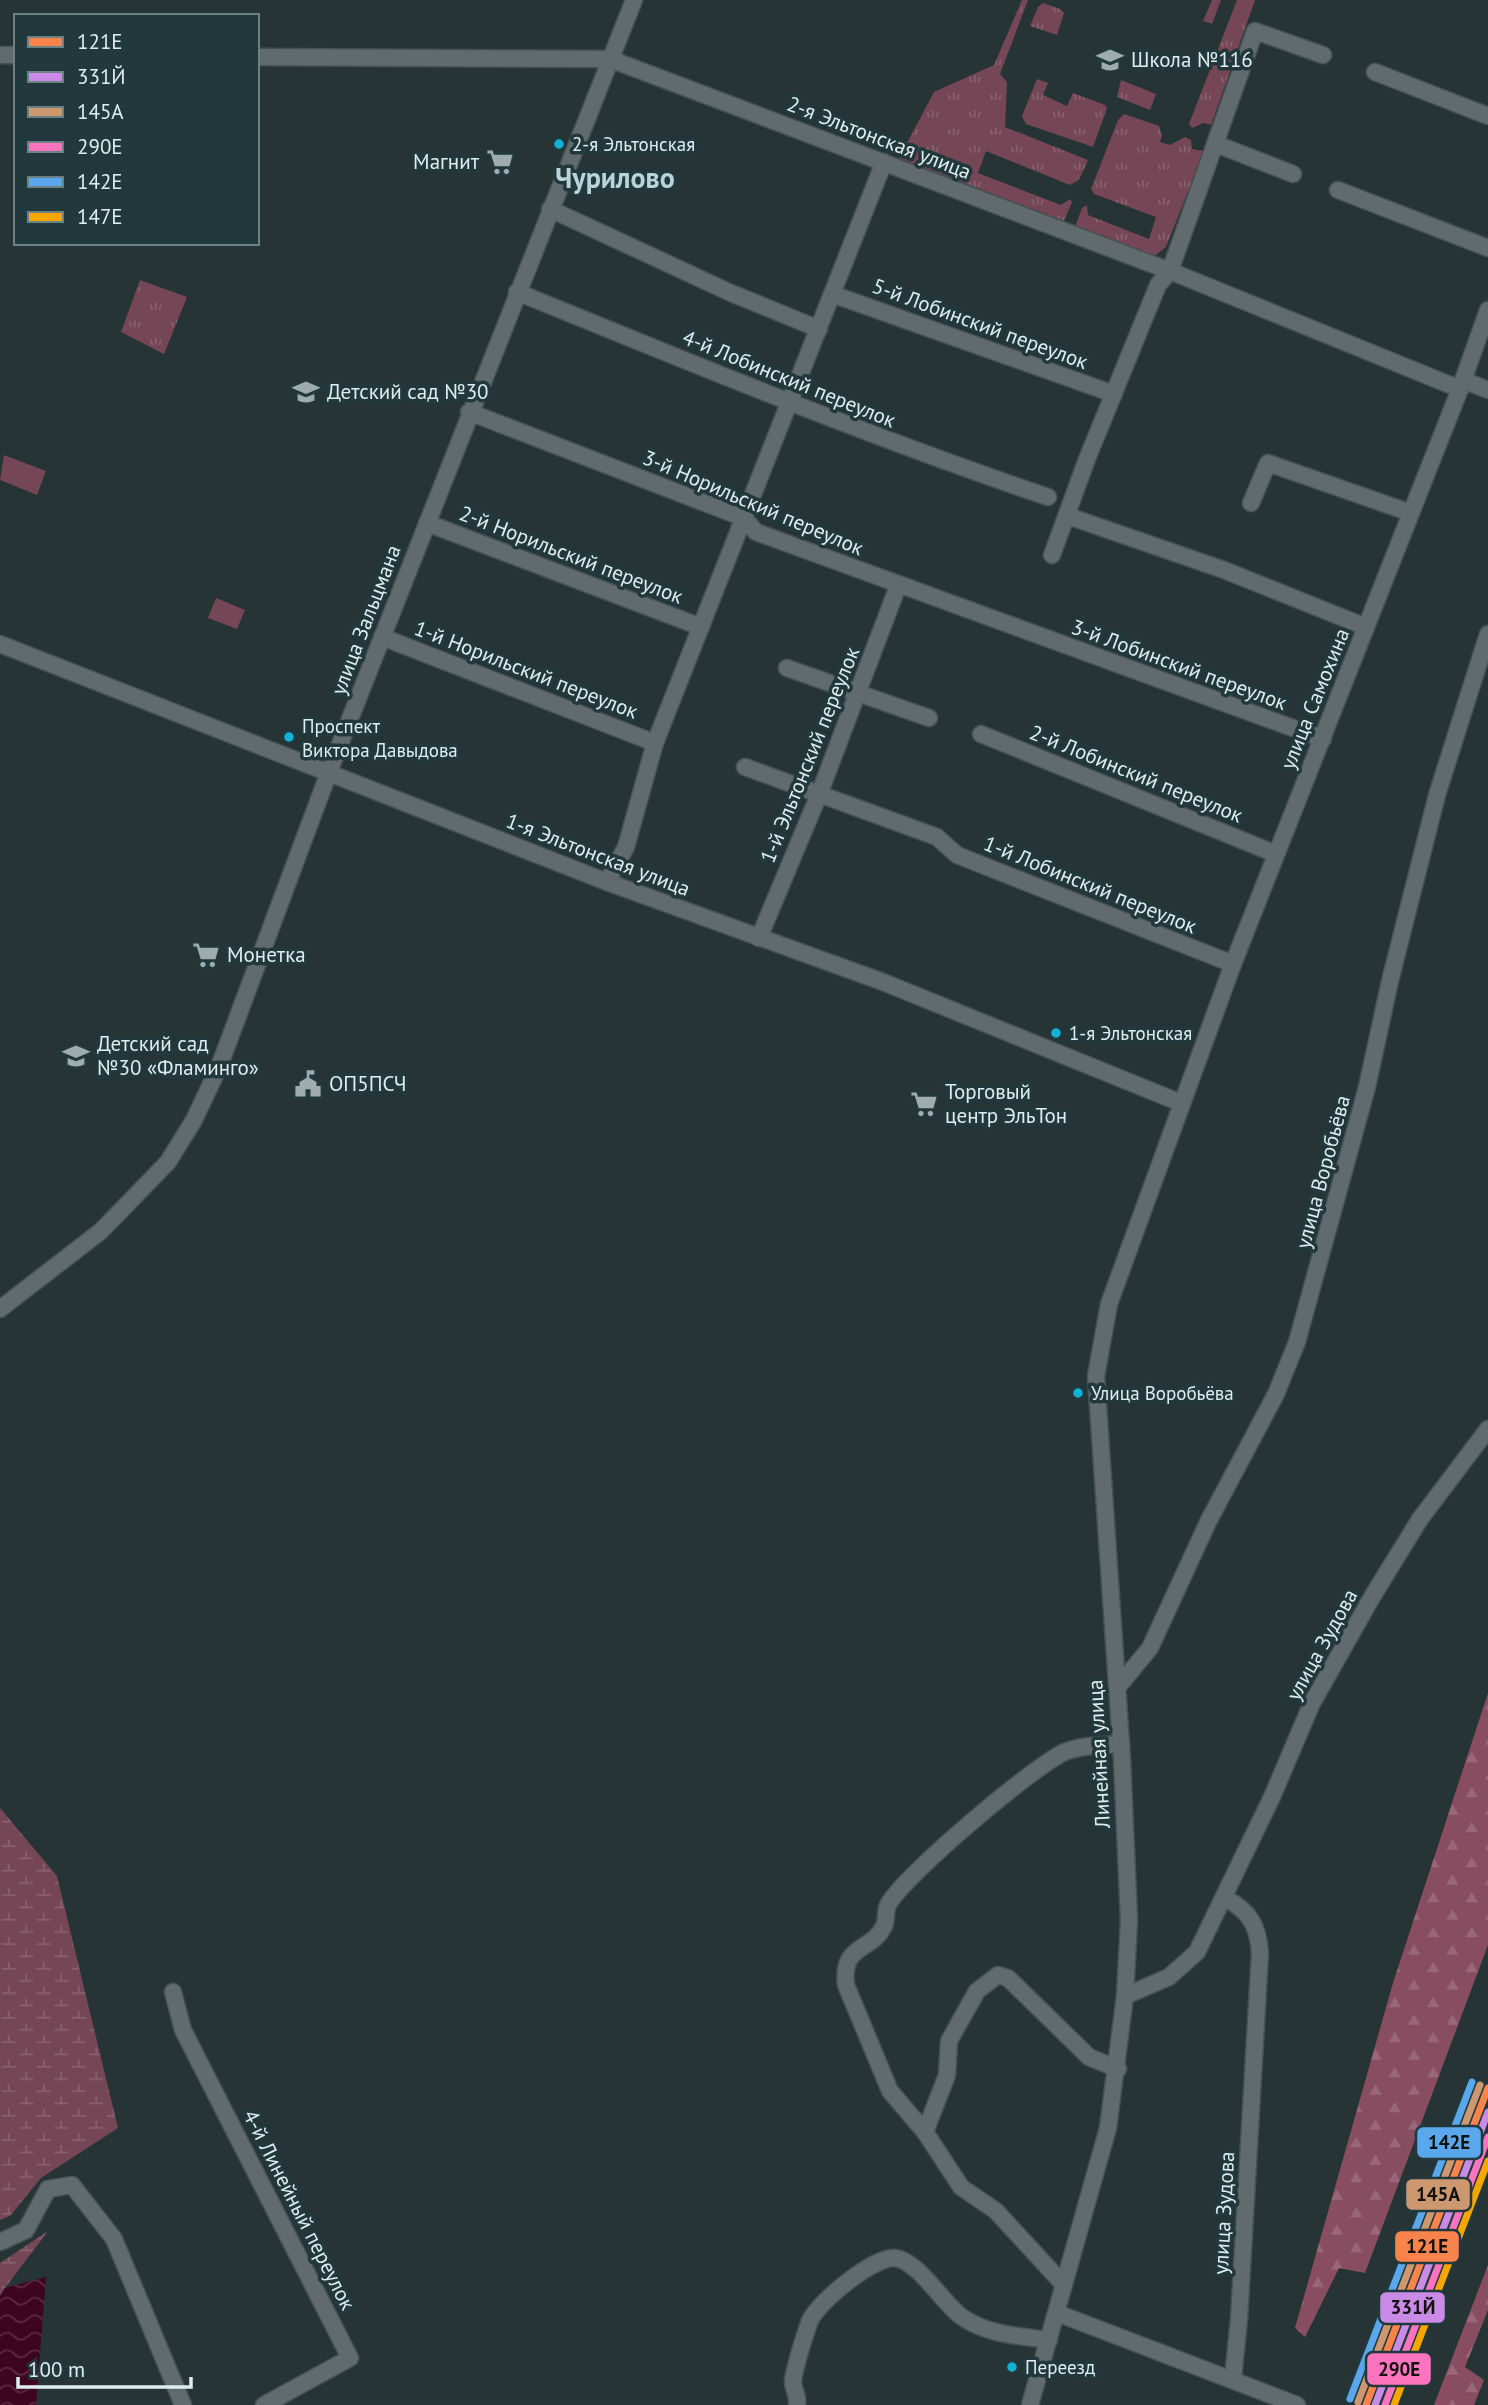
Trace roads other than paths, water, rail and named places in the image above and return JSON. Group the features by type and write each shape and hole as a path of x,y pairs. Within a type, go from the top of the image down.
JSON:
{"street":[{"name":"улица Зальцмана","path":"0,1309 101,1231 168,1162 194,1120 219,1067 329,772 634,0"},
{"path":"1052,555 1158,285 1170,271 1255,31 1324,55"},
{"name":"2-я Эльтонская улица","path":"259,57 610,59 1461,384 1488,390"},
{"path":"1375,72 1488,116"},
{"path":"1216,144 1293,174"},
{"path":"607,882 626,847 655,743 884,162"},
{"path":"1338,190 1488,248"},
{"path":"550,209 731,293 819,329"},
{"name":"4-й Лобинский переулок","path":"517,292 789,403 1048,497"},
{"name":"5-й Лобинский переулок","path":"832,294 1114,394"},
{"name":"улица Самохина","path":"1181,1103 1488,310"},
{"name":"3-й Норильский переулок","path":"470,412 744,518 756,531 1022,631"},
{"path":"1251,502 1268,463 1411,513"},
{"path":"1068,516 1224,570 1366,627"},
{"name":"2-й Норильский переулок","path":"427,523 701,627"},
{"name":"1-й Эльтонский переулок","path":"759,938 820,792 898,586"},
{"name":"3-й Лобинский переулок","path":"1022,631 1323,739"},
{"name":"улица Воробьёва","path":"1117,1688 1150,1648 1209,1520 1276,1394 1297,1342 1367,1087 1390,981 1437,795 1488,634"},
{"name":"1-й Норильский переулок","path":"382,637 655,743"},
{"name":"1-я Эльтонская улица","path":"0,644 607,882 883,982 1181,1103"},
{"path":"787,668 929,718"},
{"name":"2-й Лобинский переулок","path":"981,734 1276,854"},
{"path":"744,767 820,792"},
{"name":"1-й Лобинский переулок","path":"820,792 937,836 957,855 1233,964"},
{"name":"Линейная улица","path":"1030,2405 1108,2128 1118,2069 1125,1996 1129,1920 1121,1744 1096,1376 1109,1304 1181,1103"},
{"name":"улица Зудова","path":"1125,1996 1169,1978 1197,1952 1225,1898 1312,1703 1371,1597 1420,1519 1488,1429"},
{"path":"1065,2285 996,2211 961,2187 925,2132 890,2091 846,1984 847,1960 884,1927 887,1905 930,1858 1039,1769 1066,1751 1121,1744"},
{"name":"улица Зудова","path":"1225,1898 1253,1919 1258,1930 1260,1953 1240,2306 1233,2378"},
{"path":"925,2132 947,2075 949,2041 977,1991 987,1980 998,1975 1008,1978 1089,2057 1118,2069"},
{"name":"4-й Линейный переулок","path":"173,1992 183,2030 350,2358 264,2405"},
{"path":"0,2242 26,2230 48,2189 72,2185 114,2239 183,2405"},
{"path":"797,2405 799,2398 793,2382 810,2319 831,2293 881,2261 894,2258 909,2263 962,2317 996,2333 1049,2340"},
{"path":"1057,2313 1233,2378 1297,2405"}],"water":[{"path":"46,2277 36,2405 0,2405 0,2296 5,2288"}],"railway":[{"path":"1385,2405 1488,2143"}],"place":[{"name":"Школа №116","path":"1110,60"},
{"name":"2-я Эльтонская","path":"559,144"},
{"name":"Магнит","path":"500,162"},
{"name":"Детский сад №30","path":"306,392"},
{"name":"Проспект Виктора Давыдова","path":"289,737"},
{"name":"Монетка","path":"206,955"},
{"name":"1-я Эльтонская","path":"1056,1033"},
{"name":"Детский сад №30 «Фламинго»","path":"76,1056"},
{"name":"ОП5ПСЧ","path":"308,1084"},
{"name":"Торговый центр ЭльТон","path":"924,1104"},
{"name":"Улица Воробьёва","path":"1078,1393"},
{"name":"Переезд","path":"1012,2367"}],"district":[{"name":"Чурилово","path":"615,178"}]}
